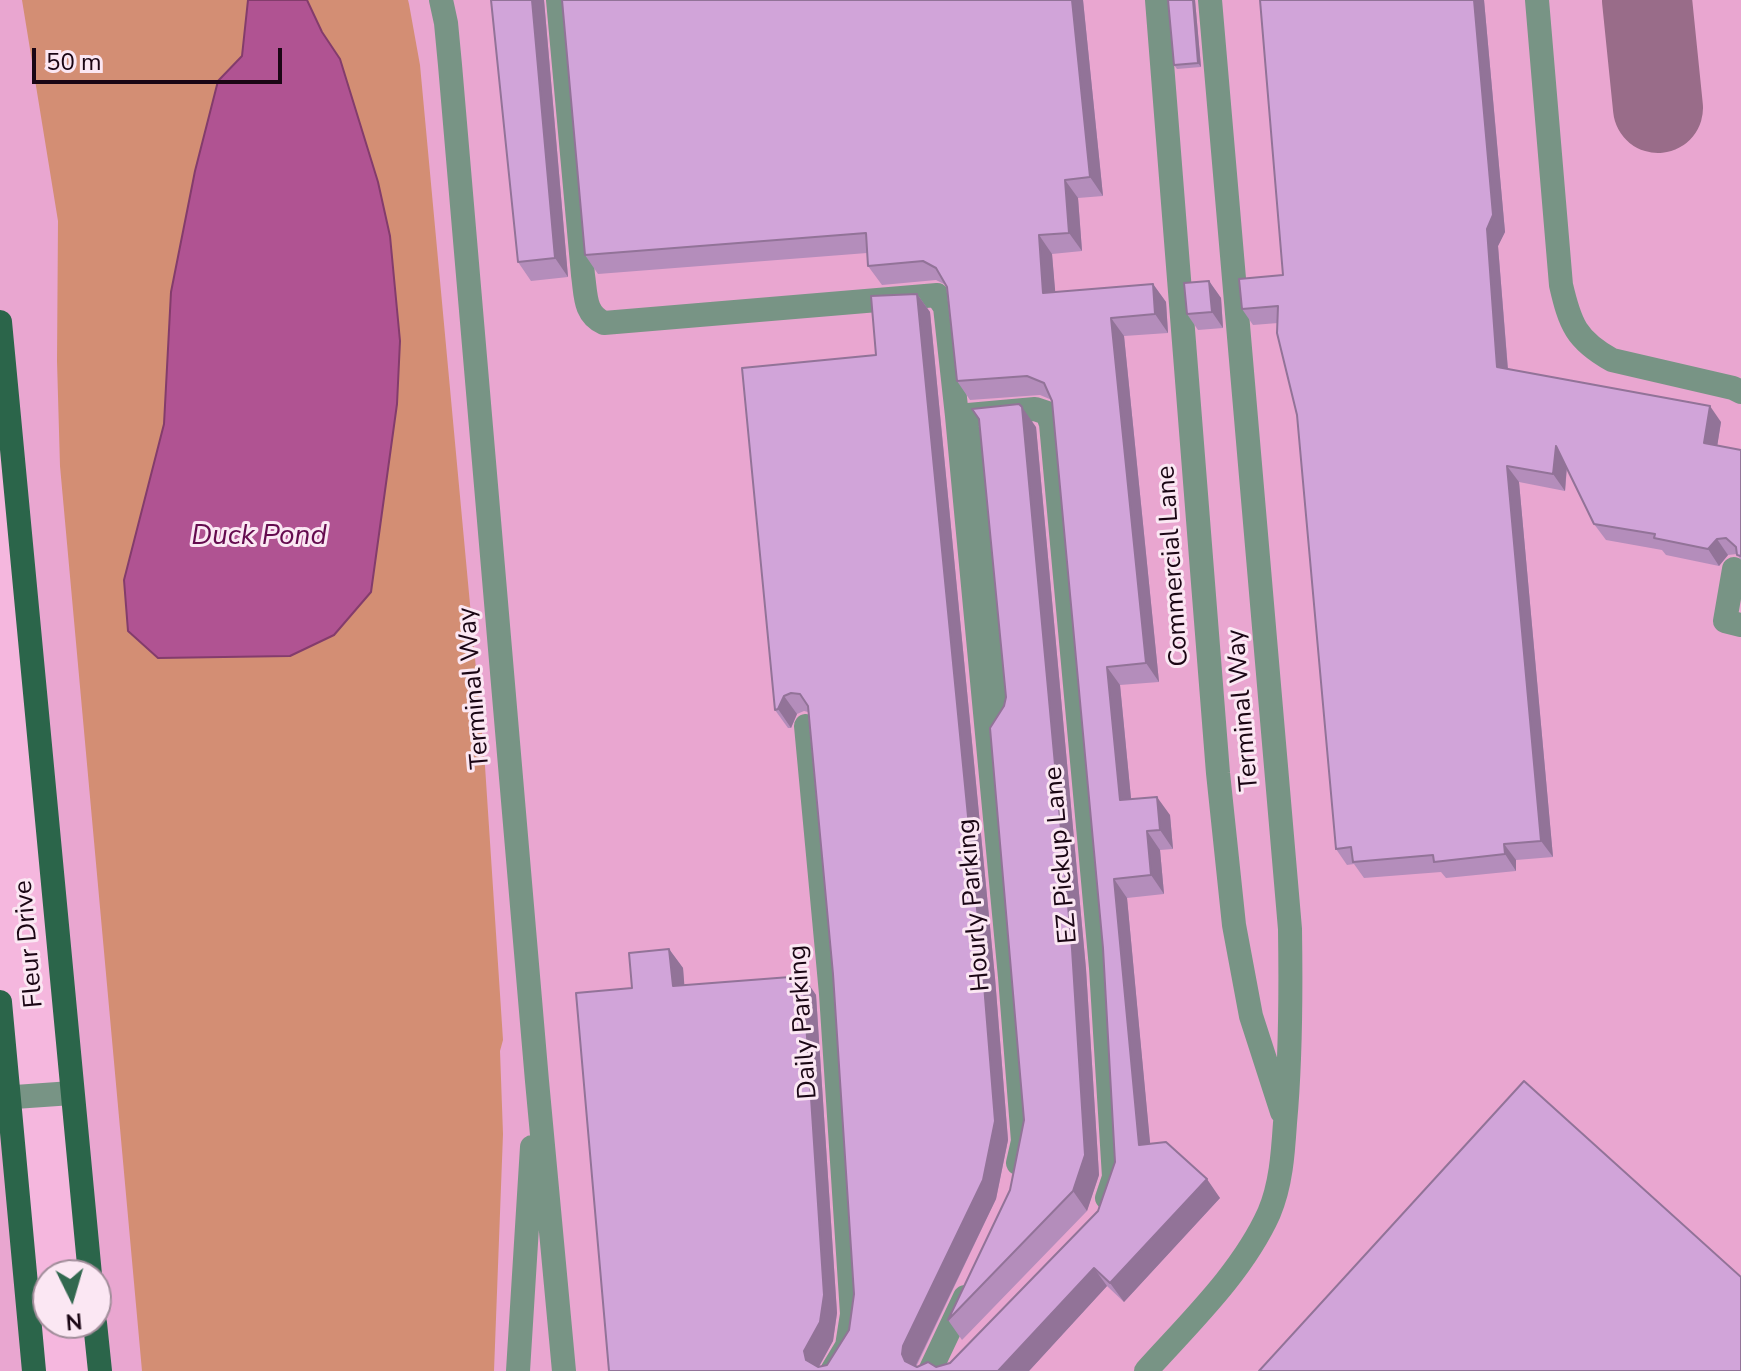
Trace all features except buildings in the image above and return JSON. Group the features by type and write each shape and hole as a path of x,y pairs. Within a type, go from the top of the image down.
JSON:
{"main road":[{"name":"Fleur Drive","path":"0,322 6,442 88,1259"},
{"name":"Fleur Drive","path":"0,1002 4,1098 34,1371"},
{"path":"97,1339 100,1371"}],"street":[{"name":"Terminal Way","path":"441,0 449,51 564,1371"},
{"path":"558,0 583,275 593,318 604,323 937,295 945,307 957,416"},
{"name":"Commercial Lane","path":"1157,0 1218,773 1234,925 1251,1016 1285,1121"},
{"name":"Terminal Way","path":"1146,1371 1219,1288 1255,1239 1270,1210 1282,1162 1291,1069 1290,929 1210,0"},
{"path":"1537,0 1561,285 1570,321 1598,352 1612,360 1741,392"},
{"name":"EZ Pickup Lane","path":"957,416 1035,409 1047,413 1051,424 1101,968 1114,1177 1100,1219"},
{"name":"Hourly Parking","path":"957,416 1023,1141 1012,1191"},
{"path":"1734,569 1725,621 1741,625"},
{"name":"Daily Parking","path":"806,726 831,994 852,1314 847,1346 832,1371"},
{"path":"518,1371 537,1081"},
{"path":"4,1098 72,1093"},
{"path":"930,1371 977,1273"}],"shaded area":[{"path":"0,0 1741,0 1741,1371 100,1371 99,1339 112,1339 112,1259 94,1259 0,322"},
{"path":"22,0 408,0 420,65 485,766 503,1040 500,1051 503,1134 494,1371 142,1371 60,466 58,221"},
{"path":"0,1002 34,1371 0,1371"}],"water":[{"name":"Duck Pond","path":"248,0 307,0 322,32 340,59 378,182 390,236 400,341 397,404 371,592 334,635 290,656 158,658 128,631 124,580 164,424 171,292 195,171 218,81 242,56"}],"taxiway":[{"path":"1647,0 1658,108"}]}
